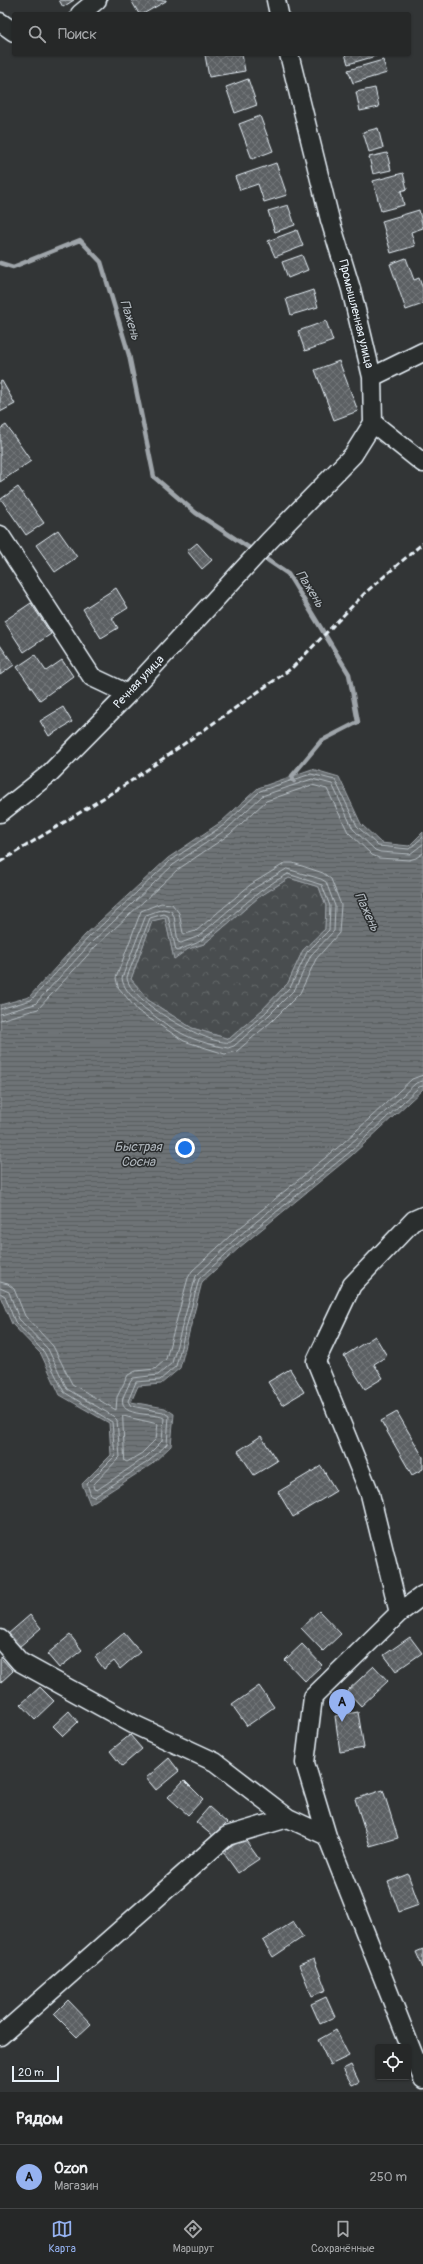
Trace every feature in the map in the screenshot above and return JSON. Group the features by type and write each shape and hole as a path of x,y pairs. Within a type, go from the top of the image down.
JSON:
{"street":[{"path":"82,12 97,0"},
{"path":"276,0 279,12"},
{"path":"0,22 12,31"},
{"name":"Промышленная улица","path":"289,56 330,220 351,290 372,377 373,423"},
{"path":"372,377 423,352"},
{"path":"373,423 423,463"},
{"name":"Речная улица","path":"0,813 49,774 128,694 269,541 353,455 373,423"},
{"path":"0,535 92,677 128,694"},
{"path":"399,1613 370,1494 316,1361 352,1285 414,1220 423,1216"},
{"path":"423,1595 399,1613 313,1697 306,1763 327,1836 423,2080"},
{"path":"0,1640 20,1662 134,1724 215,1762 288,1818 327,1836"},
{"path":"0,2036 227,1836 288,1818"}],"green space":[{"path":"289,878 319,887 326,906 325,929 303,950 288,983 262,1010 229,1039 192,1028 148,1000 131,979 152,921 165,917 174,959 188,949 204,944 259,897"}],"water":[{"name":"Быстрая Сосна","path":"312,769 339,777 361,824 381,843 409,846 423,832 423,1089 352,1155 240,1247 202,1282 180,1368 161,1384 138,1386 131,1402 165,1408 174,1414 171,1446 152,1464 90,1504 82,1484 111,1455 109,1423 60,1395 41,1354 12,1324 0,1296 0,1005 29,997 85,935 168,858 221,822 258,788","holes":["289,878 319,887 326,906 325,929 303,950 288,983 262,1010 229,1039 192,1028 148,1000 131,979 152,921 165,918 174,959 188,949 204,944 259,897"]}],"building":[{"path":"59,0 74,0 63,7"},
{"path":"131,0 166,0 147,12 138,12"},
{"path":"205,56 242,56 245,71 209,77"},
{"path":"346,56 376,56 348,64"},
{"path":"383,60 387,73 353,83 348,70"},
{"path":"248,79 257,105 235,113 226,87"},
{"path":"375,88 379,107 360,111 356,92"},
{"path":"260,116 273,151 252,159 239,124"},
{"path":"378,128 383,148 369,152 363,132"},
{"path":"387,153 391,170 373,174 369,157"},
{"path":"276,163 287,195 264,202 258,184 240,190 235,177"},
{"path":"403,173 407,189 401,191 404,205 381,211 373,181"},
{"path":"288,205 295,225 275,232 268,211"},
{"path":"419,210 423,228 411,232 415,246 391,253 382,221"},
{"path":"297,230 303,246 275,257 268,241"},
{"path":"302,255 308,270 288,278 282,262"},
{"path":"406,258 414,280 419,278 423,289 423,304 406,310 390,264"},
{"path":"313,290 318,307 291,315 286,299"},
{"path":"326,321 333,341 305,351 298,331"},
{"path":"339,361 358,411 334,420 315,370"},
{"path":"2,381 15,404 0,412 0,382"},
{"path":"6,425 31,461 0,482 0,429"},
{"path":"18,487 44,523 26,535 1,499"},
{"path":"58,530 77,557 55,572 36,545"},
{"path":"197,543 212,560 202,569 187,551"},
{"path":"116,588 128,608 112,618 118,628 101,638 83,609"},
{"path":"31,603 51,634 24,652 4,621"},
{"path":"0,645 14,665 0,675"},
{"path":"35,655 46,671 62,660 73,676 40,700 17,667"},
{"path":"63,707 72,722 49,736 40,721"},
{"path":"375,1336 387,1356 374,1364 383,1378 365,1389 344,1356"},
{"path":"290,1369 304,1392 282,1405 268,1382"},
{"path":"397,1412 423,1457 423,1469 412,1475 381,1421"},
{"path":"261,1436 277,1461 254,1475 238,1451"},
{"path":"321,1466 336,1491 293,1517 278,1492"},
{"path":"319,1611 341,1634 323,1651 301,1628"},
{"path":"30,1615 41,1628 19,1647 8,1634"},
{"path":"124,1633 140,1652 120,1669 114,1661 104,1669 95,1657"},
{"path":"70,1635 82,1650 59,1668 47,1654"},
{"path":"410,1637 422,1653 396,1671 384,1655"},
{"path":"302,1644 322,1665 305,1681 285,1660"},
{"path":"0,1657 13,1671 0,1683"},
{"path":"374,1666 388,1681 361,1706 347,1691"},
{"path":"259,1686 274,1707 247,1726 232,1705"},
{"path":"40,1687 54,1701 35,1719 21,1704"},
{"path":"69,1711 78,1722 63,1736 53,1726"},
{"path":"358,1712 364,1748 340,1752 335,1716"},
{"path":"130,1735 142,1749 122,1766 110,1751"},
{"path":"169,1758 179,1771 156,1790 146,1778"},
{"path":"184,1780 203,1799 188,1815 168,1797"},
{"path":"383,1790 398,1838 370,1846 355,1799"},
{"path":"209,1807 227,1823 214,1837 196,1822"},
{"path":"244,1838 259,1859 238,1873 223,1852"},
{"path":"408,1874 419,1905 399,1912 388,1882"},
{"path":"293,1922 303,1937 273,1957 263,1941"},
{"path":"423,1949 423,1968 416,1952"},
{"path":"314,1959 326,1990 312,1996 299,1965"},
{"path":"326,1997 335,2017 320,2024 311,2004"},
{"path":"68,2000 91,2024 77,2037 54,2014"},
{"path":"336,2030 349,2056 330,2065 318,2040"},
{"path":"351,2065 359,2082 352,2085 343,2069"}],"waterway":[{"name":"Пажень","path":"0,263 13,267 80,240 101,262 129,355 154,477 196,513 254,551"},
{"name":"Пажень","path":"260,555 288,574 349,674 358,722 321,741 292,776 294,781"}],"railway":[{"path":"0,862 134,779 292,668 366,592 423,543"}],"place":[{"name":"Ozon","path":"342,1722"}]}
